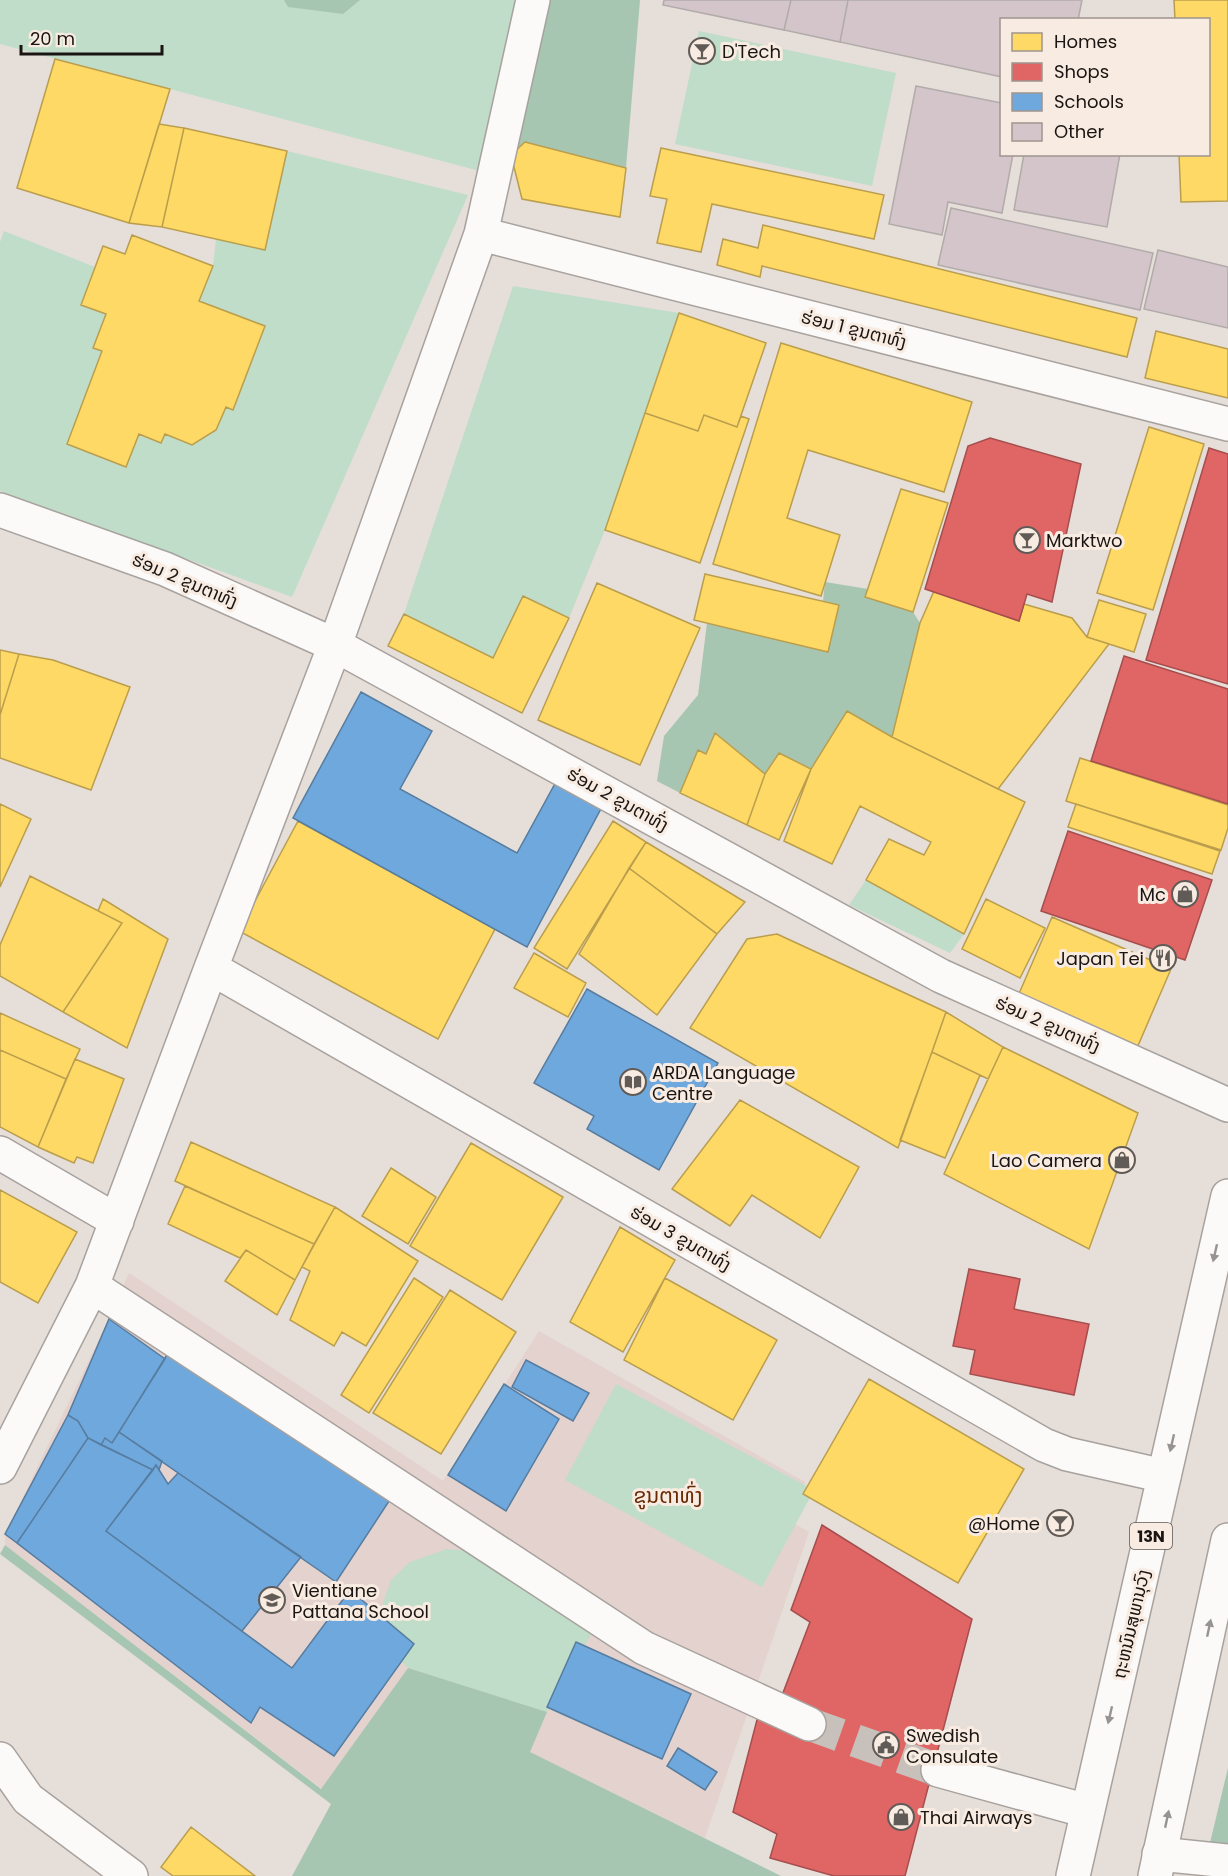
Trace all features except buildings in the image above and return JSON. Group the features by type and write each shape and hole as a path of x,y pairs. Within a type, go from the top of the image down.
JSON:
{"main road":[{"path":"0,1467 92,1286 335,645 481,234 533,0"},
{"name":"ຮ່ອມ 1 ຂູນຕາທົ່ງ","path":"481,234 1228,424"},
{"name":"ຮ່ອມ 2 ຂູນຕາທົ່ງ","path":"0,510 165,569 335,645 941,976 1228,1105"},
{"name":"ຮ່ອມ 3 ຂູນຕາທົ່ງ","path":"211,968 1044,1445 1067,1454 1164,1476"},
{"path":"0,1153 117,1221"},
{"name":"ຖະຫນົນສຸພານຸວົງ","path":"1073,1876 1228,1196"},
{"path":"92,1286 644,1648 809,1724"},
{"path":"1227,1551 1157,1865 1228,1861"},
{"path":"0,1759 28,1799 131,1876"},
{"path":"938,1770 1088,1811"}],"shaded area":[{"path":"129,1273 443,1481 539,1331 805,1482 790,1521 809,1532 705,1838 529,1752 547,1712 322,1789 5,1545 5,1534"}],"green space":[{"path":"0,0 533,0 495,175 0,44"},
{"path":"284,0 360,0 343,14 288,7"},
{"path":"533,0 640,0 626,168 525,142 511,155"},
{"path":"699,31 896,73 872,186 675,144"},
{"path":"287,151 468,195 292,597 0,491 0,242 4,231 95,267 106,314 94,348 102,351 139,434 161,443 165,434 192,445 216,430 226,407 233,409 199,301 213,266 216,239"},
{"path":"513,286 679,313 605,530 569,618 523,596 493,658 404,614"},
{"path":"825,582 868,589 866,597 913,612 920,623 892,737 847,711 811,769 779,754 765,774 715,733 706,754 698,751 680,793 657,781 664,736 698,695 707,623 828,651 839,606 823,601"},
{"path":"866,880 964,934 950,953 849,905"},
{"path":"616,1384 814,1490 762,1587 565,1480"},
{"path":"5,1545 321,1789 408,1668 547,1712 530,1752 781,1876 292,1876 331,1804 0,1554"},
{"path":"447,1549 470,1551 593,1631 547,1712 408,1668 384,1644 379,1615 391,1580 410,1562"},
{"path":"1228,1768 1228,1876 1202,1876"}],"tunnel":[{"path":"809,1724 938,1770"}],"place":[{"name":"D'Tech","path":"702,51"},
{"name":"Marktwo","path":"1027,540"},
{"name":"Mc","path":"1185,894"},
{"name":"Japan Tei","path":"1163,958"},
{"name":"ARDA Language Centre","path":"633,1082"},
{"name":"Lao Camera","path":"1122,1160"},
{"name":"@Home","path":"1060,1523"},
{"name":"Vientiane Pattana School","path":"272,1600"},
{"name":"Swedish Consulate","path":"886,1745"},
{"name":"Thai Airways","path":"901,1817"}],"district":[{"name":"ຂູນຕາທົ່ງ","path":"668,1495"}]}
